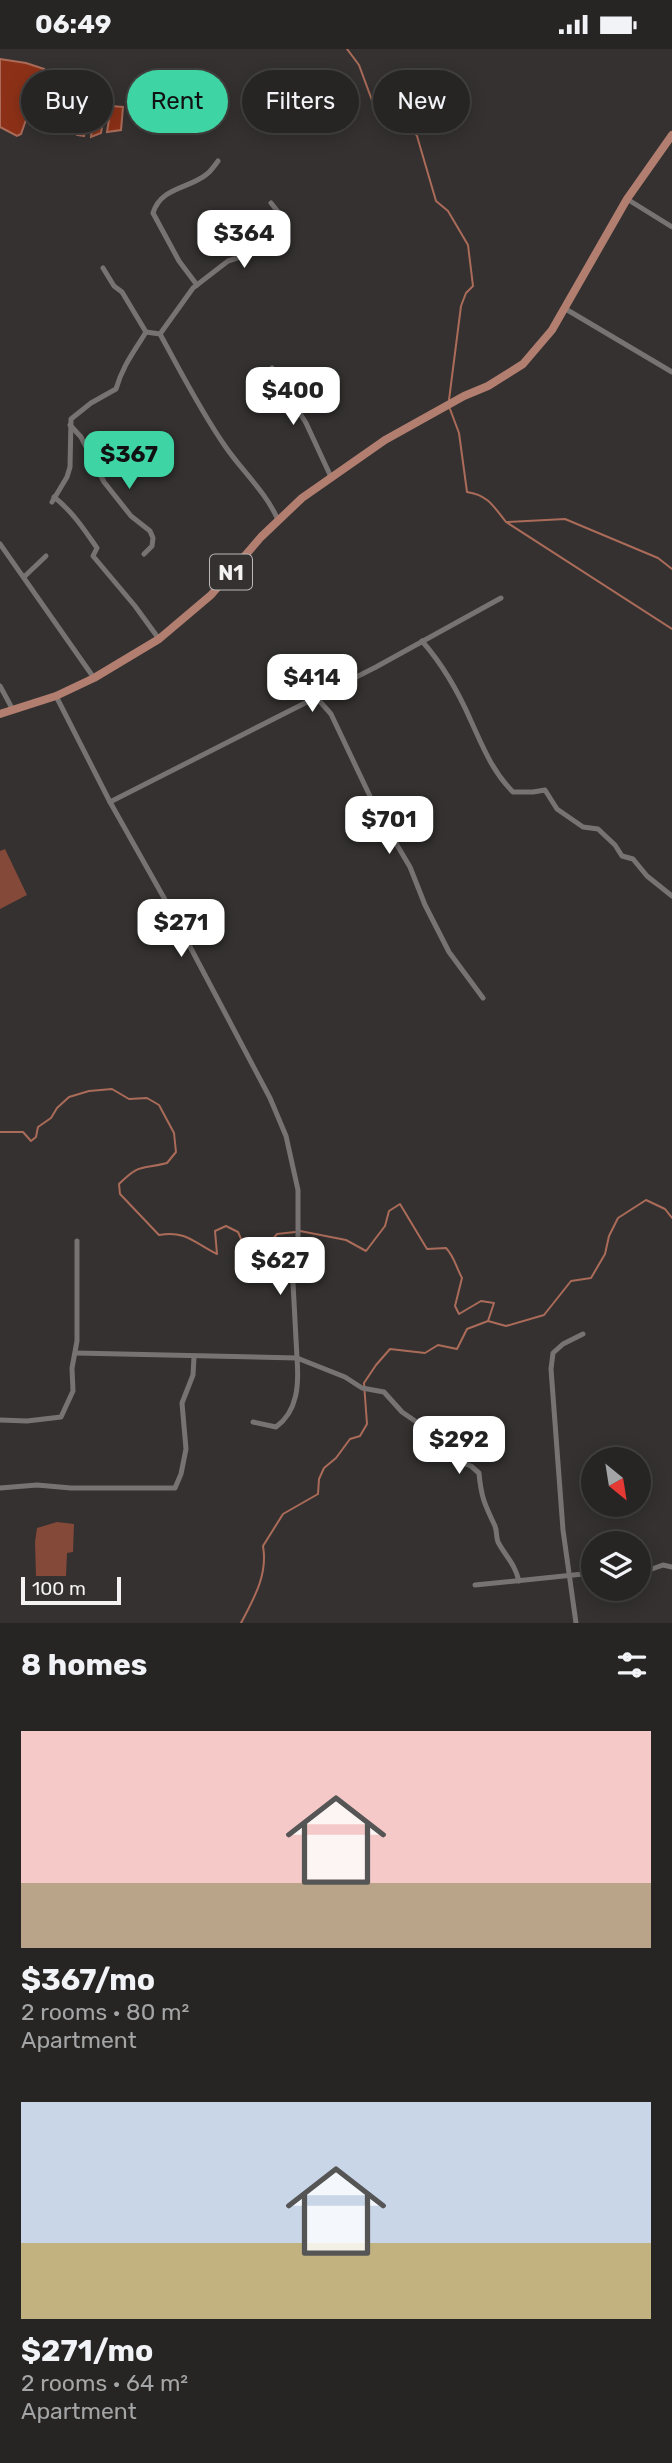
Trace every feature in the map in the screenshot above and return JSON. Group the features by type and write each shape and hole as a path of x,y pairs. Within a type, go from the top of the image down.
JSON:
{"main road":[{"name":"N1","path":"0,714 56,696 94,678 159,639 211,595 278,520 331,477 385,440 488,386 523,364 544,341 627,199 672,135"}],"street":[{"path":"197,285 175,255 153,213 156,203 166,194 206,175 218,161"},
{"path":"627,199 672,227"},
{"path":"160,334 180,303 197,285 228,261 259,251 274,239 280,226 279,213 271,203"},
{"path":"103,268 114,286 122,292 146,332"},
{"path":"564,308 672,372"},
{"path":"146,332 160,334"},
{"path":"146,332 136,344 116,389 91,403 71,419 67,477 53,499 68,507 97,548 93,556 159,639"},
{"path":"160,334 209,422 243,471 262,491 278,520"},
{"path":"272,368 306,423 331,477"},
{"path":"70,424 81,437 104,482 131,516 150,531 152,546 144,554"},
{"path":"0,544 94,678"},
{"path":"24,577 46,555"},
{"path":"110,802 316,697 501,598"},
{"path":"422,641 440,661 457,691 489,762 502,782 513,792 533,793 545,790 558,809 583,827 598,829 622,856 633,859 647,876 672,896"},
{"path":"0,685 13,710"},
{"path":"56,696 110,802 270,1098 286,1136 298,1189 298,1238 293,1283 297,1358 294,1406 288,1418 276,1427 253,1422"},
{"path":"316,697 331,714 377,811 410,867 425,905 449,952 483,998"},
{"path":"0,1420 27,1421 61,1417 72,1391 72,1368 76,1353 79,1262 77,1241"},
{"path":"576,1623 562,1530 551,1369 553,1353 563,1344 583,1334"},
{"path":"76,1353 297,1358 365,1388 384,1392 402,1412 437,1436 443,1449 454,1460 471,1466 479,1473 487,1514 520,1581"},
{"path":"0,1488 37,1485 71,1488 175,1488 186,1449 182,1403 192,1375 194,1357"},
{"path":"651,1569 663,1565 672,1567"},
{"path":"475,1585 581,1574"}],"shaded area":[{"path":"0,59 44,69 21,70 21,134 17,136 0,127"},
{"path":"113,106 123,107 121,130 113,131"},
{"path":"5,849 27,895 0,909 0,851"},
{"path":"57,1522 74,1524 73,1552 67,1553 66,1576 36,1576 37,1528"}],"waterway":[{"path":"347,49 359,65 373,103 383,113 406,121 417,136 436,201 448,211 468,245 473,286 466,293 461,306 449,400"},
{"path":"450,409 459,433 467,492 485,499 506,522 672,629"},
{"path":"507,522 565,519 658,558 672,569"},
{"path":"0,1132 23,1132 31,1141 36,1137 38,1127 51,1118 69,1097 89,1091 112,1089 129,1099 147,1098 159,1105 174,1133 176,1152 167,1163 136,1170 119,1184 120,1194 159,1235 183,1236 217,1254 215,1231 226,1226 238,1232 245,1248 267,1246 277,1234 295,1232"},
{"path":"241,1623 262,1577 263,1546 283,1514 318,1494 319,1479 324,1468 336,1458 350,1439 360,1436 367,1424 364,1383 390,1349 425,1353 438,1345 457,1349 467,1329 488,1321 506,1326 544,1315 571,1281 591,1278 605,1254 609,1236 618,1218 646,1200 665,1209 672,1218"},
{"path":"300,1231 346,1240 366,1251 385,1226 389,1211 400,1204 427,1249 446,1248 453,1258 462,1278 455,1306 459,1314 481,1301 494,1303 488,1321"}]}
